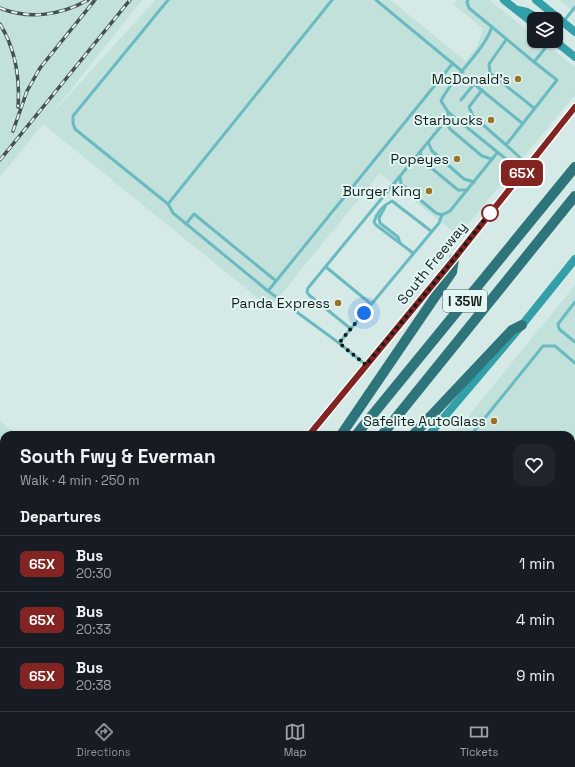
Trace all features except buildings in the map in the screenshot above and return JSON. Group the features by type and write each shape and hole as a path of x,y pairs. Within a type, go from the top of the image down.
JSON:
{"highway":[{"name":"I 35W","path":"359,431 575,167"},
{"name":"I 35W","path":"385,431 575,196"},
{"path":"344,431 452,272 454,259"},
{"path":"416,431 512,330 522,325"}],"main road":[{"path":"504,0 527,18"},
{"path":"536,0 551,12"},
{"path":"516,9 527,12"},
{"path":"563,22 575,32"},
{"path":"563,47 575,57"},
{"name":"South Freeway","path":"312,431 454,259 575,107"},
{"path":"560,126 575,114"},
{"path":"432,431 522,325 575,259"}],"lane":[{"path":"168,0 73,116 75,129 168,204 173,213 268,291 339,343 366,365"},
{"path":"168,204 332,0"},
{"path":"376,0 463,72"},
{"path":"468,0 467,2 469,8 506,40 557,80 506,144"},
{"path":"563,22 575,8"},
{"path":"492,27 482,48 446,92 442,101 448,112 522,172"},
{"path":"506,40 489,64 490,73 534,108"},
{"path":"534,62 545,48"},
{"path":"268,291 453,64"},
{"path":"461,100 474,84 522,123"},
{"path":"482,90 469,107 473,116 528,165"},
{"path":"351,329 309,295 307,292 308,288 445,121 448,112"},
{"path":"445,121 450,129 482,156 492,159"},
{"path":"428,142 432,151 464,180 474,182"},
{"path":"420,152 423,161 458,190 467,190"},
{"path":"339,343 439,223 442,215 450,211 497,153"},
{"path":"400,176 401,184 436,213 442,215"},
{"path":"385,195 431,231"},
{"path":"392,201 386,204 376,216 374,222 413,253"},
{"path":"186,224 194,214 276,281"},
{"path":"326,267 371,304"},
{"path":"574,305 558,324 559,329 575,342"},
{"path":"474,431 544,346 555,346 575,363"}],"shaded area":[{"path":"0,0 142,0 50,116 155,0 391,0 465,61 478,45 483,29 453,4 456,0 489,0 527,30 527,48 551,48 575,67 575,95 458,236 380,173 270,308 43,124 0,177"},
{"path":"559,0 575,0 575,13"},
{"path":"575,285 575,431 456,431"},
{"path":"0,421 12,431 0,431"}],"railway":[{"path":"0,8 11,12 34,15 67,9 88,0"},
{"path":"13,131 27,91 40,68 95,0"},
{"path":"0,160 130,0"},
{"path":"0,24 10,44 16,64 18,107"}],"bus line":[{"name":"65X","path":"312,431 454,259 575,107"}],"place":[{"name":"McDonald's","path":"518,79"},
{"name":"Starbucks","path":"491,120"},
{"name":"Popeyes","path":"457,159"},
{"name":"Burger King","path":"429,191"},
{"name":"Panda Express","path":"338,303"},
{"name":"Safelite AutoGlass","path":"494,421"}],"route":[{"path":"364,313 339,343 366,365 454,259 493,209 490,213"}]}
